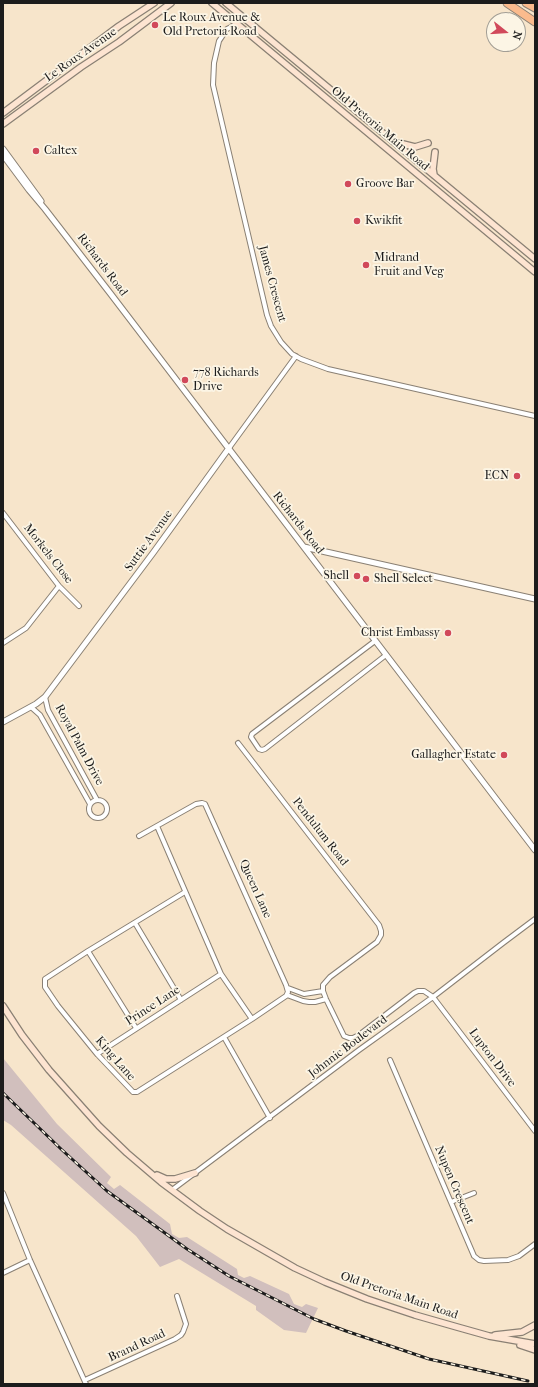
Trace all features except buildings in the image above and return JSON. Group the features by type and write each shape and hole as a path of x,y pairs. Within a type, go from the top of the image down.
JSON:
{"highway":[{"path":"507,3 535,22"},
{"path":"526,3 535,8"}],"main road":[{"path":"170,4 176,3"},
{"name":"Old Pretoria Main Road","path":"211,3 535,272"},
{"name":"Le Roux Avenue","path":"3,113 119,26 152,4"},
{"name":"Le Roux Avenue","path":"3,124 170,4"},
{"name":"Old Pretoria Main Road","path":"228,4 535,259"},
{"path":"393,140 411,147 419,147 428,143"},
{"path":"434,175 433,169 435,152"},
{"name":"Old Pretoria Main Road","path":"3,1006 30,1045 70,1095 113,1139 172,1190 242,1239 325,1282 367,1299 414,1315 491,1336 535,1344"},
{"path":"150,1172 170,1179 180,1178 195,1173"},
{"path":"491,1336 522,1332 535,1325"},
{"path":"491,1336 535,1350"}],"street":[{"name":"James Crescent","path":"237,24 227,29 221,37 217,47 213,79 215,97 267,315 278,338 286,348 296,356 307,362 328,369 535,416"},
{"name":"Richards Road","path":"3,149 42,202 45,209"},
{"name":"Richards Road","path":"3,155 229,448 535,850"},
{"name":"Suttie Avenue","path":"3,722 46,697 157,548 296,356"},
{"name":"Morkels Close","path":"3,513 58,586 79,606"},
{"path":"304,547 535,599"},
{"path":"3,643 26,628 34,620 58,586"},
{"path":"376,641 252,734 251,737 259,749 265,749 386,655"},
{"name":"Royal Palm Drive","path":"46,697 48,710 97,800"},
{"name":"Royal Palm Drive","path":"31,707 38,714 90,804"},
{"path":"58,748 66,743"},
{"name":"Pendulum Road","path":"238,743 379,925 381,935 377,942 330,977 323,985 323,991"},
{"path":"97,800 104,802 106,811 103,816 97,818 92,816 89,811 90,804 97,800"},
{"name":"Queen Lane","path":"157,826 200,803 205,804 288,988"},
{"path":"139,836 157,826 221,974 252,1019 283,998 287,994 288,988 304,994 323,991 344,1036 353,1038 409,996 418,991 424,991 433,997"},
{"name":"King Lane","path":"186,892 47,977 44,983 58,1006 97,1054 130,1090 135,1093 252,1019"},
{"name":"Johnnic Boulevard","path":"172,1190 535,920"},
{"path":"135,923 181,1000"},
{"path":"88,951 136,1028"},
{"name":"Prince Lane","path":"97,1054 221,974"},
{"path":"287,994 309,1002 315,1002 326,998"},
{"name":"Lupton Drive","path":"433,997 535,1131"},
{"path":"224,1037 270,1118"},
{"name":"Nupen Crescent","path":"390,1060 473,1254 479,1260 493,1262 511,1260 521,1255 535,1244"},
{"name":"Brand Road","path":"3,1193 30,1260 85,1382 181,1335 186,1324 177,1296"},
{"path":"451,1202 474,1193"},
{"path":"3,1273 30,1260"}],"shaded area":[{"path":"3,1058 57,1124 111,1177 107,1183 114,1189 120,1185 170,1224 172,1234 179,1238 187,1237 237,1269 238,1275 244,1278 250,1276 289,1294 294,1304 302,1307 306,1304 318,1308 306,1333 284,1330 256,1310 256,1306 179,1259 160,1267 136,1236 11,1125 3,1120"}],"railway":[{"path":"3,1093 107,1191 187,1249 229,1276 314,1319 346,1331 429,1359 528,1381"}],"place":[{"name":"Le Roux Avenue & Old Pretoria Road","path":"155,25"},
{"name":"Caltex","path":"36,151"},
{"name":"Groove Bar","path":"348,184"},
{"name":"Kwikfit","path":"357,221"},
{"name":"Midrand Fruit and Veg","path":"366,265"},
{"name":"778 Richards Drive","path":"185,380"},
{"name":"ECN","path":"517,476"},
{"name":"Shell","path":"357,576"},
{"name":"Shell Select","path":"366,579"},
{"name":"Christ Embassy","path":"448,633"},
{"name":"Gallagher Estate","path":"504,755"}]}
